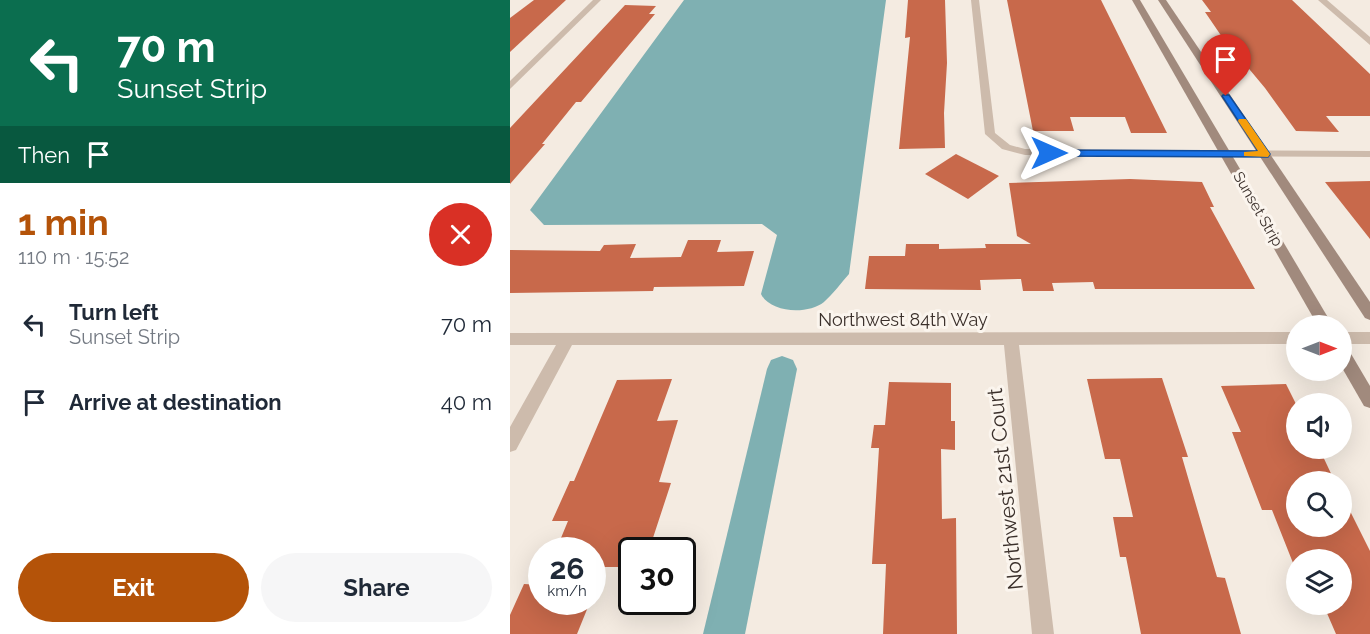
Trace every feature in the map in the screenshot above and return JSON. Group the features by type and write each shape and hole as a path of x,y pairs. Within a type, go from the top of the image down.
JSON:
{"street":[{"path":"510,86 597,0"},
{"path":"975,0 990,134 1006,147 1025,153 1370,154"},
{"name":"Sunset Strip","path":"1136,0 1320,315"},
{"name":"Sunset Strip","path":"1162,0 1370,314"},
{"path":"1322,0 1370,42"},
{"name":"Northwest 84th Way","path":"510,339 1286,338"},
{"path":"1352,338 1370,338"},
{"path":"510,444 567,339"},
{"name":"Northwest 21st Court","path":"1011,339 1043,634"},
{"path":"1352,371 1370,401"}],"water":[{"path":"684,0 886,0 849,274 824,302 817,306 790,310 772,305 761,294 777,235 762,224 544,225 530,210"}],"building":[{"path":"534,0 566,0 510,52 510,18"},
{"path":"908,0 945,0 947,63 944,113 945,148 899,149 910,37 905,38"},
{"path":"1007,0 1101,0 1167,133 1131,133 1125,117 1070,117 1074,131 1033,131"},
{"path":"1202,0 1292,0 1370,74 1370,116 1326,116 1339,132 1296,131 1265,88 1220,34 1205,12 1211,12"},
{"path":"625,5 656,6 649,14 655,14 581,102 576,102 542,144 545,144 510,184 510,128"},
{"path":"956,154 999,176 968,199 925,174"},
{"path":"1130,179 1202,182 1214,207 1210,207 1255,289 1095,289 1093,282 1052,283 1054,291 1023,291 1021,279 980,280 981,290 865,289 869,256 905,256 906,244 939,244 939,249 986,248 985,244 1031,244 1017,236 1009,183"},
{"path":"1370,181 1370,239 1325,182"},
{"path":"688,240 721,240 717,252 754,251 744,286 654,287 653,291 510,293 510,250 600,251 604,245 636,244 630,258 681,257"},
{"path":"1162,378 1188,457 1182,457 1217,577 1225,578 1241,634 1141,634 1126,557 1120,557 1113,517 1133,517 1120,459 1105,459 1087,379"},
{"path":"672,379 657,421 678,420 659,482 671,483 653,537 618,537 618,567 606,567 606,537 561,537 568,521 552,521 570,481 574,481 617,380"},
{"path":"889,382 951,383 951,421 955,421 955,450 941,449 942,519 956,518 957,634 883,634 886,564 872,564 879,448 871,448 874,425 885,425"},
{"path":"1286,384 1290,393 1286,393 1286,459 1324,459 1330,471 1286,471 1286,537 1352,537 1352,515 1370,551 1370,634 1336,634 1328,615 1352,615 1352,549 1287,549 1272,510 1262,510 1232,432 1241,432 1221,386"},
{"path":"524,584 528,584 528,615 585,615 577,634 510,634 510,615"}],"waterway":[{"path":"724,634 782,369"}],"slow traffic":[{"path":"1242,121 1265,154 1248,154"}],"route":[{"path":"1049,153 1265,154 1226,96"}]}
